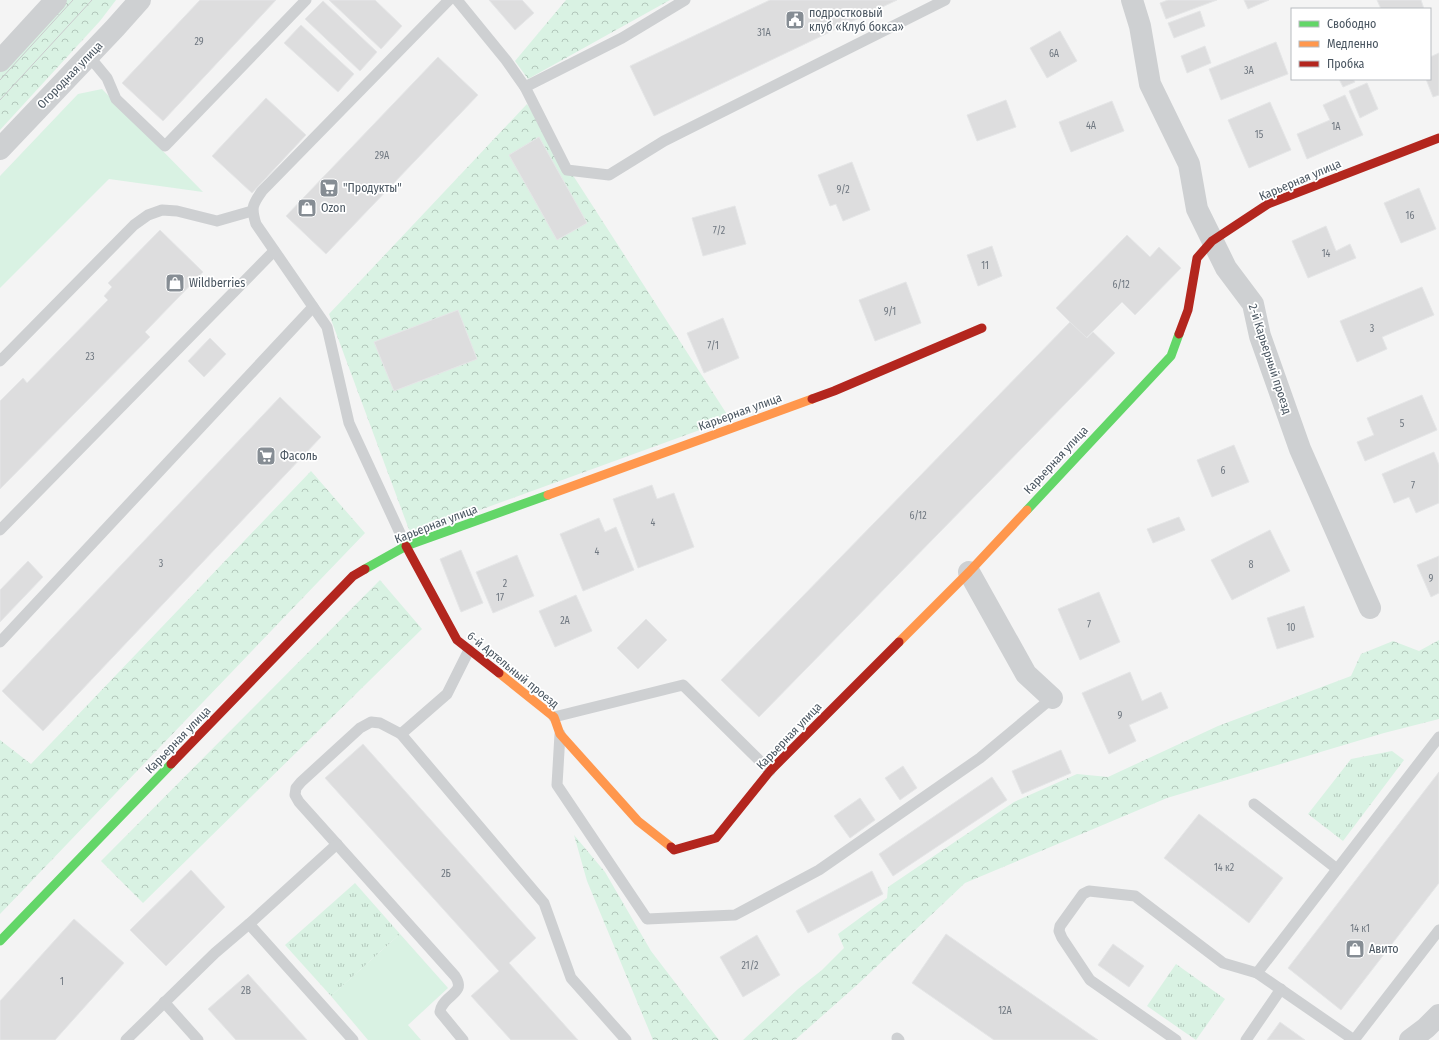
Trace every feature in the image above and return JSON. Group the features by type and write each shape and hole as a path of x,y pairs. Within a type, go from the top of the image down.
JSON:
{"street":[{"path":"0,61 56,0"},
{"name":"Огородная улица","path":"0,149 140,0"},
{"name":"2-й Карьерный проезд","path":"1132,0 1140,26 1150,84 1189,164 1197,209 1226,268 1253,304 1260,336 1300,448 1370,608"},
{"name":"Карьерная улица","path":"674,850 716,838 770,771 969,572 1171,356 1188,310 1197,258 1212,241 1268,204 1439,138"},
{"name":"Карьерная улица","path":"0,941 353,576 406,546 834,391 982,328"},
{"name":"6-й Артельный проезд","path":"406,546 457,640 554,716 560,734 638,821 674,850"},
{"path":"969,572 1026,674 1052,698"},
{"path":"1410,1040 1426,1028 1439,1015"}],"lane":[{"path":"88,55 107,78 116,99 165,146 306,0"},
{"path":"406,546 349,423 327,328 256,224 252,211 254,202 262,191 449,0"},
{"path":"457,0 506,60 525,87 567,170 609,175 664,141 945,0"},
{"path":"525,87 622,38 685,0"},
{"path":"0,361 134,225 148,215 162,210 177,210 217,221 252,211"},
{"path":"0,530 274,251"},
{"path":"0,642 313,308"},
{"path":"400,734 447,694 469,650"},
{"path":"554,716 683,685 770,771"},
{"path":"560,734 557,785 647,919 735,915 819,870 980,758 1052,698"},
{"path":"463,1040 440,1012 441,1006 453,995 458,987 458,981 455,976 299,802 295,795 296,788 301,782 354,734 371,722 380,723 400,734 544,903 571,978 626,1040"},
{"path":"1257,973 1439,736"},
{"path":"1254,804 1337,869"},
{"path":"126,1040 215,952 249,924 337,844"},
{"path":"1176,1040 1090,980 1062,938 1059,932 1060,926 1083,894 1089,892 1135,896 1223,963 1257,973 1354,1040 1439,930"},
{"path":"249,924 353,1040"},
{"path":"1246,1040 1281,989"},
{"path":"164,1002 198,1040"}],"green space":[{"path":"63,0 116,0 100,21 0,130 0,71"},
{"path":"566,0 670,0 528,79 515,61"},
{"path":"102,89 203,192 109,179 0,288 0,176 78,94"},
{"path":"527,104 730,419 411,535 329,314"},
{"path":"311,471 365,533 0,914 0,740 31,764"},
{"path":"380,580 422,629 143,903 101,861"},
{"path":"1439,640 1439,719 1384,733 1167,798 965,883 857,985 795,1040 743,1040 798,989 822,970 844,948 838,934 887,898 888,887 1014,802 1077,774 1108,777 1218,726 1351,676 1361,654 1393,641 1419,651"},
{"path":"1392,751 1404,760 1343,841 1308,814 1351,759"},
{"path":"574,835 605,872 651,951 719,1040 653,1040 587,881"},
{"path":"355,883 400,934 331,996 285,945"},
{"path":"400,934 448,988 408,1025 421,1040 368,1040 331,996"},
{"path":"1176,964 1225,999 1196,1040 1147,1006"}],"building":[{"path":"200,0 276,0 163,121 122,83"},
{"path":"329,0 375,0 402,26 381,49"},
{"path":"489,0 522,0 534,13 515,30"},
{"path":"770,0 897,0 654,116 630,66"},
{"path":"1168,0 1217,0 1166,19 1160,3"},
{"path":"1244,0 1269,0 1248,9"},
{"path":"1377,0 1421,0 1424,8 1381,8"},
{"path":"323,1 377,52 360,71 305,19"},
{"path":"1200,11 1205,26 1174,38 1168,23"},
{"path":"301,25 354,74 338,92 284,43"},
{"path":"1060,31 1077,61 1047,78 1030,48"},
{"path":"1276,42 1288,74 1221,100 1209,69"},
{"path":"1205,46 1211,63 1187,73 1181,56"},
{"path":"1439,53 1439,95 1433,97 1426,80 1431,80 1431,57"},
{"path":"438,57 478,95 326,254 286,216"},
{"path":"1340,80 1354,80 1355,82 1343,87"},
{"path":"1367,83 1378,109 1360,118 1349,91"},
{"path":"1345,95 1363,135 1307,159 1297,134 1330,120 1323,105"},
{"path":"266,98 306,135 252,193 212,156"},
{"path":"1006,100 1016,127 977,141 967,115"},
{"path":"1112,101 1124,131 1071,152 1059,122"},
{"path":"1270,102 1291,150 1249,168 1228,120"},
{"path":"539,137 587,223 557,240 509,155"},
{"path":"852,162 870,210 843,221 836,204 830,206 818,175"},
{"path":"1419,188 1436,229 1401,243 1384,203"},
{"path":"735,206 746,244 703,256 692,218"},
{"path":"1326,226 1336,251 1350,244 1356,258 1308,278 1292,241"},
{"path":"160,230 203,272 145,332 150,337 0,489 0,401 23,378 27,383 108,300 104,296 112,287 108,283"},
{"path":"1127,235 1150,257 1159,247 1181,268 1135,315 1122,302 1086,338 1056,308"},
{"path":"992,246 1002,276 978,286 967,255"},
{"path":"906,282 921,323 875,341 859,300"},
{"path":"1422,287 1434,315 1382,337 1387,349 1357,362 1340,321"},
{"path":"458,310 477,359 394,391 374,342"},
{"path":"723,318 739,358 704,373 687,333"},
{"path":"1070,322 1087,338 1093,332 1115,353 759,717 721,680"},
{"path":"210,338 226,354 204,377 188,361"},
{"path":"1422,395 1437,430 1365,461 1357,442 1374,435 1367,418"},
{"path":"280,397 321,437 43,731 2,691"},
{"path":"1234,445 1249,482 1212,497 1197,460"},
{"path":"1434,452 1439,465 1439,503 1416,513 1409,497 1394,503 1382,474"},
{"path":"652,485 657,499 674,493 694,547 638,568 613,499"},
{"path":"1179,517 1185,530 1153,543 1147,529"},
{"path":"599,518 605,532 616,527 634,570 583,591 560,534"},
{"path":"1270,530 1290,571 1232,600 1211,560"},
{"path":"461,550 483,603 461,612 440,559"},
{"path":"517,555 534,596 493,613 476,572"},
{"path":"1439,556 1439,593 1431,597 1417,565"},
{"path":"28,561 43,577 0,622 0,590"},
{"path":"1099,592 1120,642 1080,660 1058,609"},
{"path":"576,595 592,631 555,647 539,611"},
{"path":"1304,606 1314,637 1277,649 1267,618"},
{"path":"646,619 667,640 638,669 617,648"},
{"path":"1130,672 1142,701 1161,692 1168,708 1129,725 1136,741 1109,754 1082,693"},
{"path":"363,744 536,938 509,963 578,1040 511,1040 471,996 499,971 325,778"},
{"path":"1061,750 1071,773 1022,794 1012,771"},
{"path":"903,766 917,788 900,800 885,778"},
{"path":"1439,772 1439,883 1341,1010 1288,968"},
{"path":"992,777 1007,800 893,876 879,854"},
{"path":"860,798 875,820 850,838 834,816"},
{"path":"1199,814 1283,878 1249,923 1164,858"},
{"path":"191,870 225,907 166,966 130,930"},
{"path":"872,871 883,894 808,933 796,911"},
{"path":"74,919 124,963 55,1040 0,1040 0,1001"},
{"path":"946,934 1098,1040 994,1040 912,983"},
{"path":"757,935 780,975 743,997 720,957"},
{"path":"1113,944 1144,966 1129,987 1098,965"},
{"path":"248,974 307,1040 236,1040 208,1009"},
{"path":"1280,1022 1305,1040 1267,1040"}],"tram line":[{"path":"0,80 73,0"},
{"path":"0,100 92,0"}],"traffic: fast":[{"path":"1027,510 1171,356 1179,334"},
{"path":"365,569 406,546 548,495"},
{"path":"0,941 171,764"}],"traffic: slow":[{"path":"548,495 812,399"},
{"path":"899,642 969,572 1027,510"},
{"path":"499,673 554,717 560,734 638,821 671,847"}],"traffic: jam":[{"path":"1179,334 1188,310 1197,258 1212,241 1268,204 1439,138"},
{"path":"812,399 982,328"},
{"path":"406,546 457,640 499,673"},
{"path":"171,764 353,576 365,569"},
{"path":"671,847 674,850 716,838 770,771 899,642"}],"place":[{"name":"подростковый клуб «Клуб бокса»","path":"795,20"},
{"name":"\"Продукты\"","path":"329,188"},
{"name":"Ozon","path":"307,208"},
{"name":"Wildberries","path":"175,283"},
{"name":"Фасоль","path":"266,456"},
{"name":"Авито","path":"1355,949"}]}
